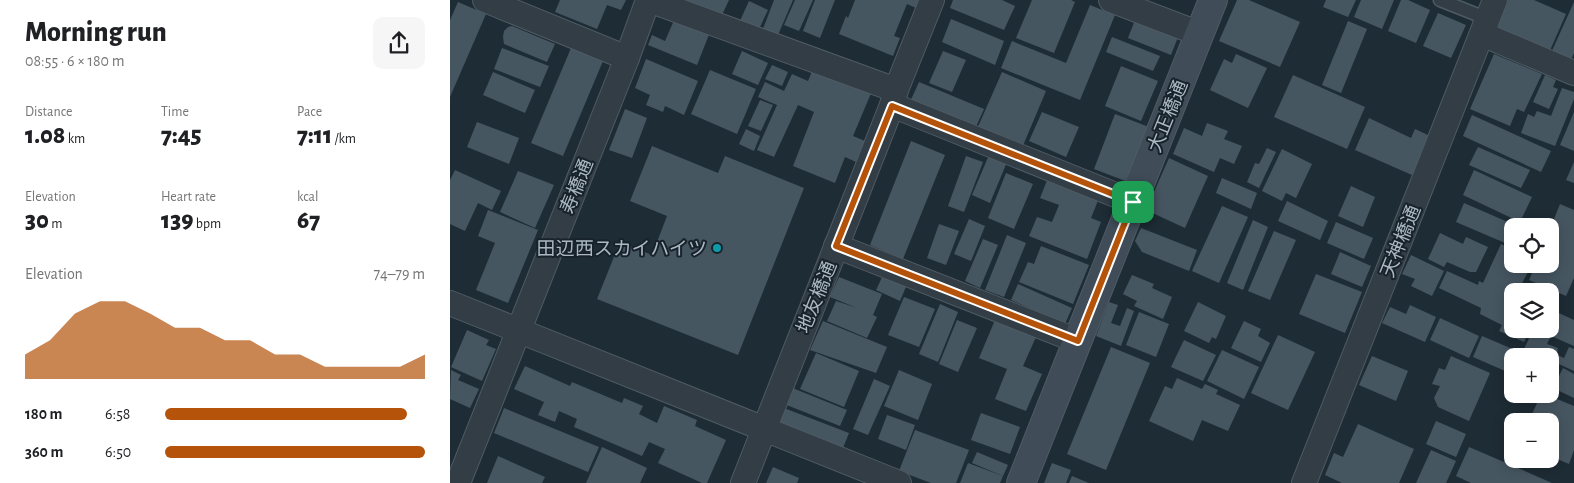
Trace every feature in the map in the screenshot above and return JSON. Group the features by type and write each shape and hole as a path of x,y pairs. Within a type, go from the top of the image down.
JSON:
{"street":[{"path":"485,0 627,58"},
{"path":"648,0 894,98 1133,202"},
{"name":"寿橋通","path":"458,483 627,58 648,0"},
{"name":"地友橋通","path":"743,483 932,0"},
{"path":"1111,0 1200,34"},
{"name":"大正橋通","path":"1021,483 1213,0"},
{"path":"1488,18 1574,73"},
{"name":"天神橋通","path":"1304,483 1488,18"},
{"path":"836,246 1078,341"},
{"path":"450,303 899,483"}],"lane":[{"path":"1440,0 1488,18"}],"building":[{"path":"560,0 626,0 621,10 607,5 597,29 555,12"},
{"path":"686,0 729,0 722,15"},
{"path":"774,0 793,0 778,35 763,29"},
{"path":"795,0 813,0 799,31 784,25"},
{"path":"815,0 835,0 820,38 803,31"},
{"path":"855,0 920,0 916,8 907,4 894,36 900,38 893,56 839,34"},
{"path":"953,0 1002,0 1015,6 1004,30 950,8"},
{"path":"1032,0 1071,0 1075,2 1054,53 1016,38"},
{"path":"1237,0 1249,0 1300,22 1280,67 1219,41"},
{"path":"1326,0 1356,0 1348,17 1323,7"},
{"path":"1361,0 1394,0 1382,29 1354,17"},
{"path":"1401,0 1408,0 1430,10 1416,43 1388,31"},
{"path":"1508,0 1534,0 1566,14 1548,55 1503,35 1497,24"},
{"path":"749,1 768,10 758,31 739,23"},
{"path":"458,2 486,14 450,97 450,20"},
{"path":"1574,2 1574,53 1570,62 1551,53"},
{"path":"1090,5 1115,15 1080,100 1001,68 1012,41 1066,63"},
{"path":"1438,13 1466,25 1451,58 1423,46"},
{"path":"675,18 710,32 697,65 648,45 652,35 665,41"},
{"path":"951,19 1004,41 995,65 942,42"},
{"path":"1135,20 1178,37 1171,55 1128,38"},
{"path":"1348,21 1367,29 1341,93 1322,85"},
{"path":"512,26 555,44 547,62 504,44 504,31"},
{"path":"1112,37 1160,56 1153,71 1106,52"},
{"path":"502,48 549,66 540,87 494,69"},
{"path":"571,48 603,61 563,156 531,143"},
{"path":"742,51 768,63 758,85 732,74"},
{"path":"943,51 966,60 952,92 929,83"},
{"path":"1236,54 1267,68 1248,108 1210,90 1224,59 1232,63"},
{"path":"1494,54 1542,74 1524,112 1517,109 1510,126 1470,109"},
{"path":"646,59 698,81 684,115 665,106 663,112 646,105 650,95 635,88"},
{"path":"772,65 788,72 782,86 765,79"},
{"path":"1121,66 1158,81 1141,121 1105,106"},
{"path":"813,69 872,91 853,136 865,141 856,162 845,157 835,183 793,166 814,112 798,105 774,157 757,150 777,105 758,97 765,82 784,91 792,74 808,81"},
{"path":"710,70 756,89 737,134 691,114"},
{"path":"493,72 535,90 525,113 483,95"},
{"path":"1002,72 1046,91 1022,148 977,129"},
{"path":"1293,75 1365,107 1347,149 1274,117"},
{"path":"1545,75 1556,80 1553,87 1558,89 1549,109 1533,102"},
{"path":"919,82 984,109 975,129 910,102"},
{"path":"1562,88 1574,92 1574,99 1555,146 1521,133 1528,114 1534,117 1537,111 1551,116"},
{"path":"760,100 773,105 761,131 748,126"},
{"path":"625,109 647,118 632,158 609,150"},
{"path":"1042,112 1079,127 1066,157 1029,141"},
{"path":"1574,112 1574,151 1560,145"},
{"path":"1115,114 1149,127 1128,182 1094,169"},
{"path":"1472,115 1551,151 1541,172 1463,136"},
{"path":"1369,118 1411,138 1415,129 1430,136 1412,175 1355,150"},
{"path":"477,122 519,138 509,164 467,147"},
{"path":"1207,123 1228,131 1224,139 1242,146 1234,164 1220,158 1214,172 1173,154 1184,128 1202,136"},
{"path":"746,129 760,136 754,151 739,144"},
{"path":"911,141 945,155 903,259 870,245"},
{"name":"田辺西スカイハイツ","path":"652,146 718,173 725,156 804,188 738,355 597,299 620,242 652,255 667,216 630,201"},
{"path":"1478,147 1530,170 1521,188 1469,165"},
{"path":"1267,148 1276,152 1259,188 1247,182 1255,163 1259,164"},
{"path":"1282,149 1312,164 1296,198 1286,193 1282,201 1262,191"},
{"path":"989,155 1007,162 990,203 972,195"},
{"path":"966,156 983,162 964,212 948,206"},
{"path":"1169,158 1208,176 1185,228 1146,210"},
{"path":"1574,162 1574,183 1566,180"},
{"path":"455,170 501,191 492,210 478,203 465,231 450,224 450,180"},
{"path":"1474,170 1532,197 1522,218 1512,218 1463,195"},
{"path":"518,171 554,185 535,228 500,212"},
{"path":"1006,173 1033,184 1014,229 988,218"},
{"path":"1048,178 1099,198 1091,218 1101,222 1087,259 1029,236 1037,217 1052,222 1059,205 1040,198"},
{"path":"1222,178 1257,193 1251,209 1216,193"},
{"path":"1351,186 1375,197 1363,227 1338,216"},
{"path":"1287,201 1328,221 1320,240 1278,221"},
{"path":"1464,203 1504,220 1504,243 1456,222"},
{"path":"1560,204 1574,210 1574,278 1566,296 1559,293 1559,283 1536,283 1529,280 1532,273 1559,273 1559,218 1554,218"},
{"path":"1222,206 1248,217 1219,283 1192,271"},
{"path":"488,210 538,230 508,303 476,290 495,243 478,236"},
{"path":"969,219 985,226 971,261 954,254"},
{"path":"1253,220 1268,227 1243,290 1227,283"},
{"path":"1336,222 1373,238 1364,259 1327,243"},
{"path":"939,224 959,231 946,265 927,258"},
{"path":"1141,228 1197,250 1189,271 1142,252 1135,241"},
{"path":"1274,231 1296,240 1270,300 1248,291"},
{"path":"1440,233 1463,244 1466,237 1488,247 1476,272 1470,272 1447,262 1444,267 1428,259"},
{"path":"1007,235 1026,243 1004,297 985,290"},
{"path":"983,239 998,245 980,288 965,281"},
{"path":"1501,244 1504,245 1504,273 1527,273 1522,283 1504,283 1504,333 1499,331 1502,325 1480,314 1481,308 1439,288 1447,271 1478,285 1479,281 1483,283"},
{"path":"1041,246 1089,265 1073,304 1019,282 1028,262 1034,264"},
{"path":"1340,252 1371,266 1362,287 1331,274"},
{"path":"1411,255 1444,271 1432,296 1411,286 1415,279 1402,274"},
{"path":"885,271 908,282 900,301 876,290"},
{"path":"1316,274 1362,292 1345,333 1299,314"},
{"path":"1132,275 1154,284 1152,288 1172,297 1163,319 1134,306 1137,301 1123,294"},
{"path":"839,277 882,294 873,315 877,317 867,338 827,321 836,301 857,308 830,297"},
{"path":"1018,284 1072,308 1065,324 1011,300"},
{"path":"904,297 935,309 919,347 888,335"},
{"path":"1109,302 1118,305 1111,323 1120,326 1127,308 1134,311 1121,346 1096,336"},
{"path":"1198,302 1226,316 1216,339 1212,337 1209,343 1184,331"},
{"path":"940,304 958,312 938,362 919,354"},
{"path":"1410,305 1436,317 1425,342 1382,323 1390,307 1406,314"},
{"path":"1139,312 1169,324 1156,357 1126,345"},
{"path":"1559,313 1574,320 1574,346 1556,338 1559,338"},
{"path":"1440,318 1479,336 1469,358 1430,340"},
{"path":"957,320 977,328 958,372 939,364"},
{"path":"995,320 1036,337 1023,366 1042,374 1026,411 995,399 1007,369 979,358"},
{"path":"823,321 887,347 876,373 810,350"},
{"path":"1244,321 1261,329 1258,336 1270,343 1261,362 1231,348"},
{"path":"467,330 489,340 486,345 496,349 482,381 451,367"},
{"path":"1278,335 1315,352 1288,410 1251,393"},
{"path":"1482,336 1510,348 1504,348 1504,371 1473,357"},
{"path":"1515,338 1526,338 1524,342"},
{"path":"1529,338 1550,338 1547,344 1558,348 1524,348"},
{"path":"1184,340 1216,355 1203,381 1171,367"},
{"path":"1111,347 1150,363 1106,470 1067,454"},
{"path":"1569,347 1574,349 1574,371 1559,364 1559,356 1564,358"},
{"path":"1222,350 1259,367 1244,399 1207,381"},
{"path":"816,353 859,371 844,407 800,389"},
{"path":"1372,356 1408,371 1396,401 1359,385"},
{"path":"1451,356 1490,373 1469,421 1438,407 1434,398 1440,386 1432,384 1439,368 1445,370"},
{"path":"525,366 570,386 572,382 622,403 624,398 643,406 639,414 657,423 664,406 697,420 695,426 726,440 707,483 702,483 658,463 665,449 649,442 642,456 574,427 577,419 559,411 555,422 538,415 544,402 514,389"},
{"path":"1563,368 1574,374 1574,398 1559,391 1559,376"},
{"path":"451,370 461,375 458,380 479,389 470,408 450,399"},
{"path":"899,370 932,384 918,420 884,406"},
{"path":"1177,378 1202,389 1205,384 1218,390 1216,394 1240,405 1228,431 1202,420 1193,441 1149,421 1165,386 1172,389"},
{"path":"874,379 890,386 868,435 853,429"},
{"path":"790,387 847,410 840,426 784,404"},
{"path":"1559,400 1574,406 1574,450 1569,464 1559,460 1559,413 1533,413 1537,403 1559,403"},
{"path":"504,408 599,447 588,472 494,433"},
{"path":"784,408 849,433 843,448 778,423"},
{"path":"981,413 1020,427 1010,454 971,440"},
{"path":"887,415 915,425 906,450 878,439"},
{"path":"1436,421 1466,434 1456,457 1426,444"},
{"path":"1358,424 1414,449 1399,483 1342,483 1325,475 1334,453 1343,457"},
{"path":"915,430 969,450 956,483 931,483 899,471"},
{"path":"602,447 647,468 640,483 586,483"},
{"path":"1469,447 1504,462 1504,468 1517,468 1552,483 1471,483 1456,476"},
{"path":"1431,450 1456,461 1446,483 1416,483"},
{"path":"977,452 1008,465 1003,476 972,463"},
{"path":"498,456 545,477 542,483 487,483"},
{"path":"968,463 1003,476 1000,483 960,483"},
{"path":"1052,463 1071,470 1066,483 1044,483"},
{"path":"773,467 799,478 797,483 766,483"},
{"path":"1072,476 1089,483 1069,483"}],"place":[{"name":"田辺西スカイハイツ","path":"717,248"}],"route":[{"path":"892,106 1133,202 1078,341 836,246 892,106"}]}
